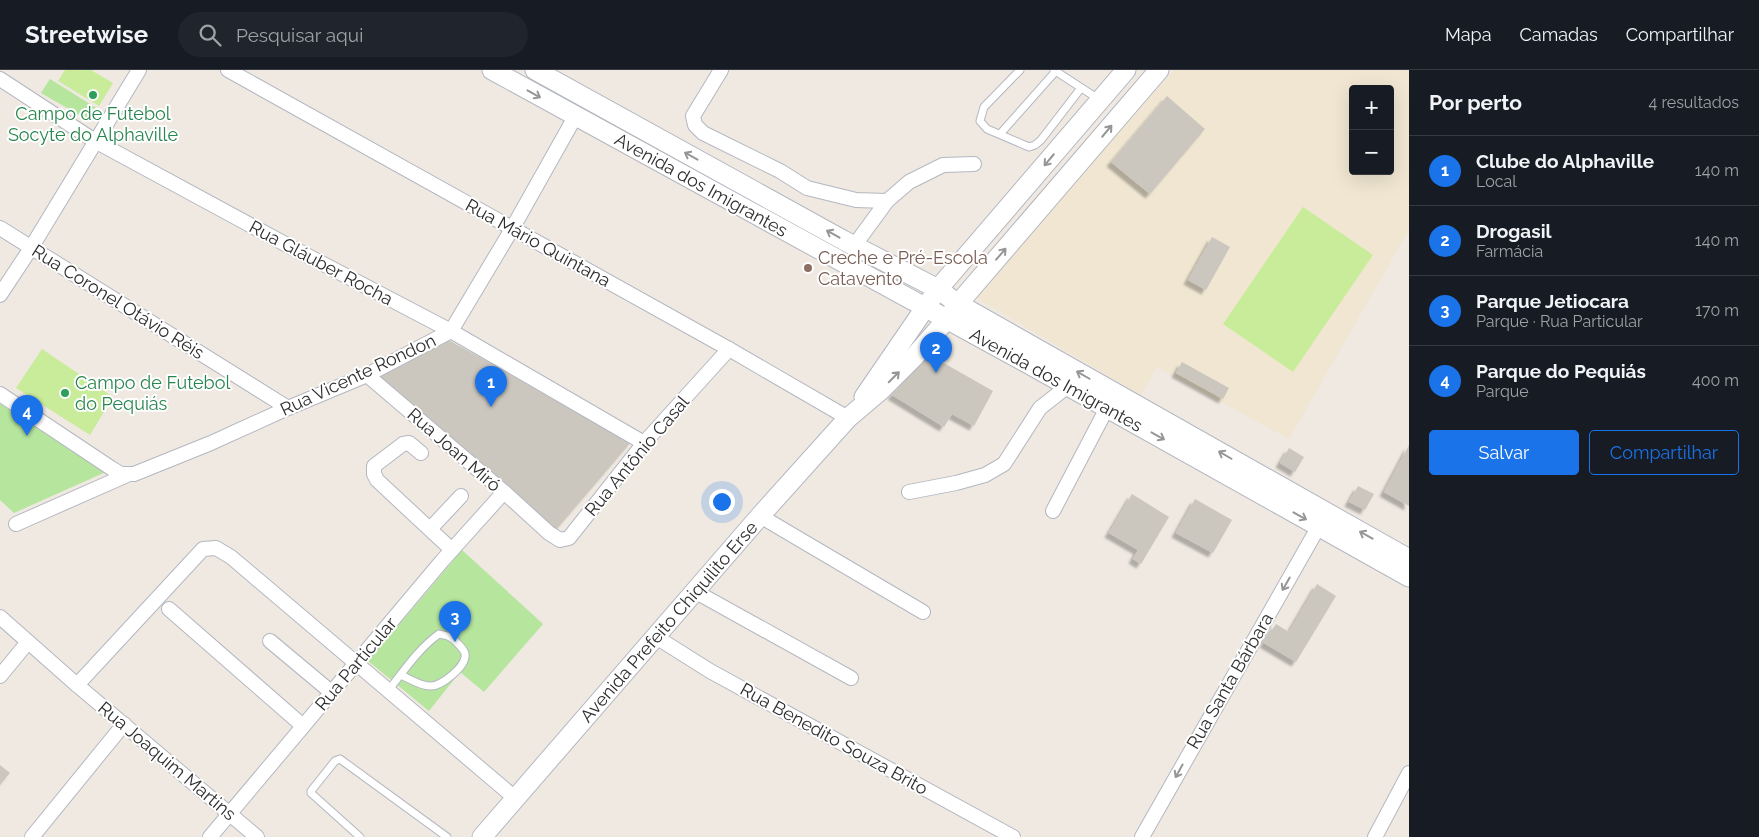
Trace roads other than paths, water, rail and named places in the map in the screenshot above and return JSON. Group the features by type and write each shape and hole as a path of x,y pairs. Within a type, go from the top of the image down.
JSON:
{"main road":[{"name":"Avenida dos Imigrantes","path":"492,70 1068,386 1110,400 1409,559"},
{"name":"Avenida dos Imigrantes","path":"535,70 854,246 938,290 1110,400 1319,526 1409,577"},
{"name":"Avenida Prefeito Chiquilito Erse","path":"853,414 938,290 1126,70"},
{"path":"958,304 1159,70"},
{"path":"646,155 656,136"},
{"name":"Avenida Prefeito Chiquilito Erse","path":"482,837 760,516 853,414 896,376 958,304"}],"street":[{"path":"0,295 31,248 139,70"},
{"name":"Rua Mário Quintana","path":"228,70 729,350 853,414"},
{"path":"721,70 693,116 695,125 703,133 758,159 807,188 856,200 887,201"},
{"name":"Rua Gláuber Rocha","path":"0,79 95,141 451,331 644,443"},
{"name":"Rua Vicente Rondon","path":"127,475 134,474 211,443 367,375 451,331 512,229 575,117"},
{"path":"854,246 887,201 910,182 943,165 974,164"},
{"name":"Rua Coronel Otávio Réis","path":"0,228 288,408"},
{"name":"Rua Antônio Casal","path":"541,526 560,540 569,538 644,443 729,350"},
{"name":"Rua Joan Miró","path":"367,375 541,526"},
{"path":"909,492 985,475 1004,464 1040,408 1068,386"},
{"path":"0,394 94,457 121,474 127,475"},
{"path":"1053,511 1110,400"},
{"path":"421,454 408,444 403,444 374,466 374,474 377,480 452,550"},
{"path":"16,524 127,475"},
{"name":"Rua Particular","path":"210,837 452,550 504,492"},
{"path":"430,529 461,496"},
{"path":"760,516 923,612"},
{"name":"Rua Santa Bárbara","path":"1142,837 1319,526"},
{"path":"77,685 203,549 216,548 222,550 515,798"},
{"path":"696,592 851,678"},
{"path":"169,609 303,726"},
{"name":"Rua Joaquim Martins","path":"0,617 77,685 257,837"},
{"name":"Rua Benedito Souza Brito","path":"656,637 710,671 1013,837"},
{"path":"270,641 331,692"},
{"path":"0,676 28,642"},
{"path":"32,837 124,724"},
{"path":"1375,837 1409,773"}],"lane":[{"path":"1020,70 984,108 980,121 987,129 1029,147 1041,140 1081,88"},
{"path":"1000,134 1055,71 1100,100"},
{"path":"388,691 401,675 431,639 439,634 450,637 465,652 465,657 457,669 436,686 428,686 401,675"},
{"path":"360,837 311,793 335,761 340,759 446,837"}],"place":[{"name":"Campo de Futebol Socyte do Alphaville","path":"93,95"},
{"name":"Creche e Pré-Escola Catavento","path":"808,268"},
{"name":"Drogasil","path":"936,373"},
{"name":"Campo de Futebol do Pequiás","path":"65,393"},
{"name":"Clube do Alphaville","path":"491,407"},
{"name":"Parque do Pequiás","path":"27,436"},
{"name":"Parque Jetiocara","path":"455,642"}]}
